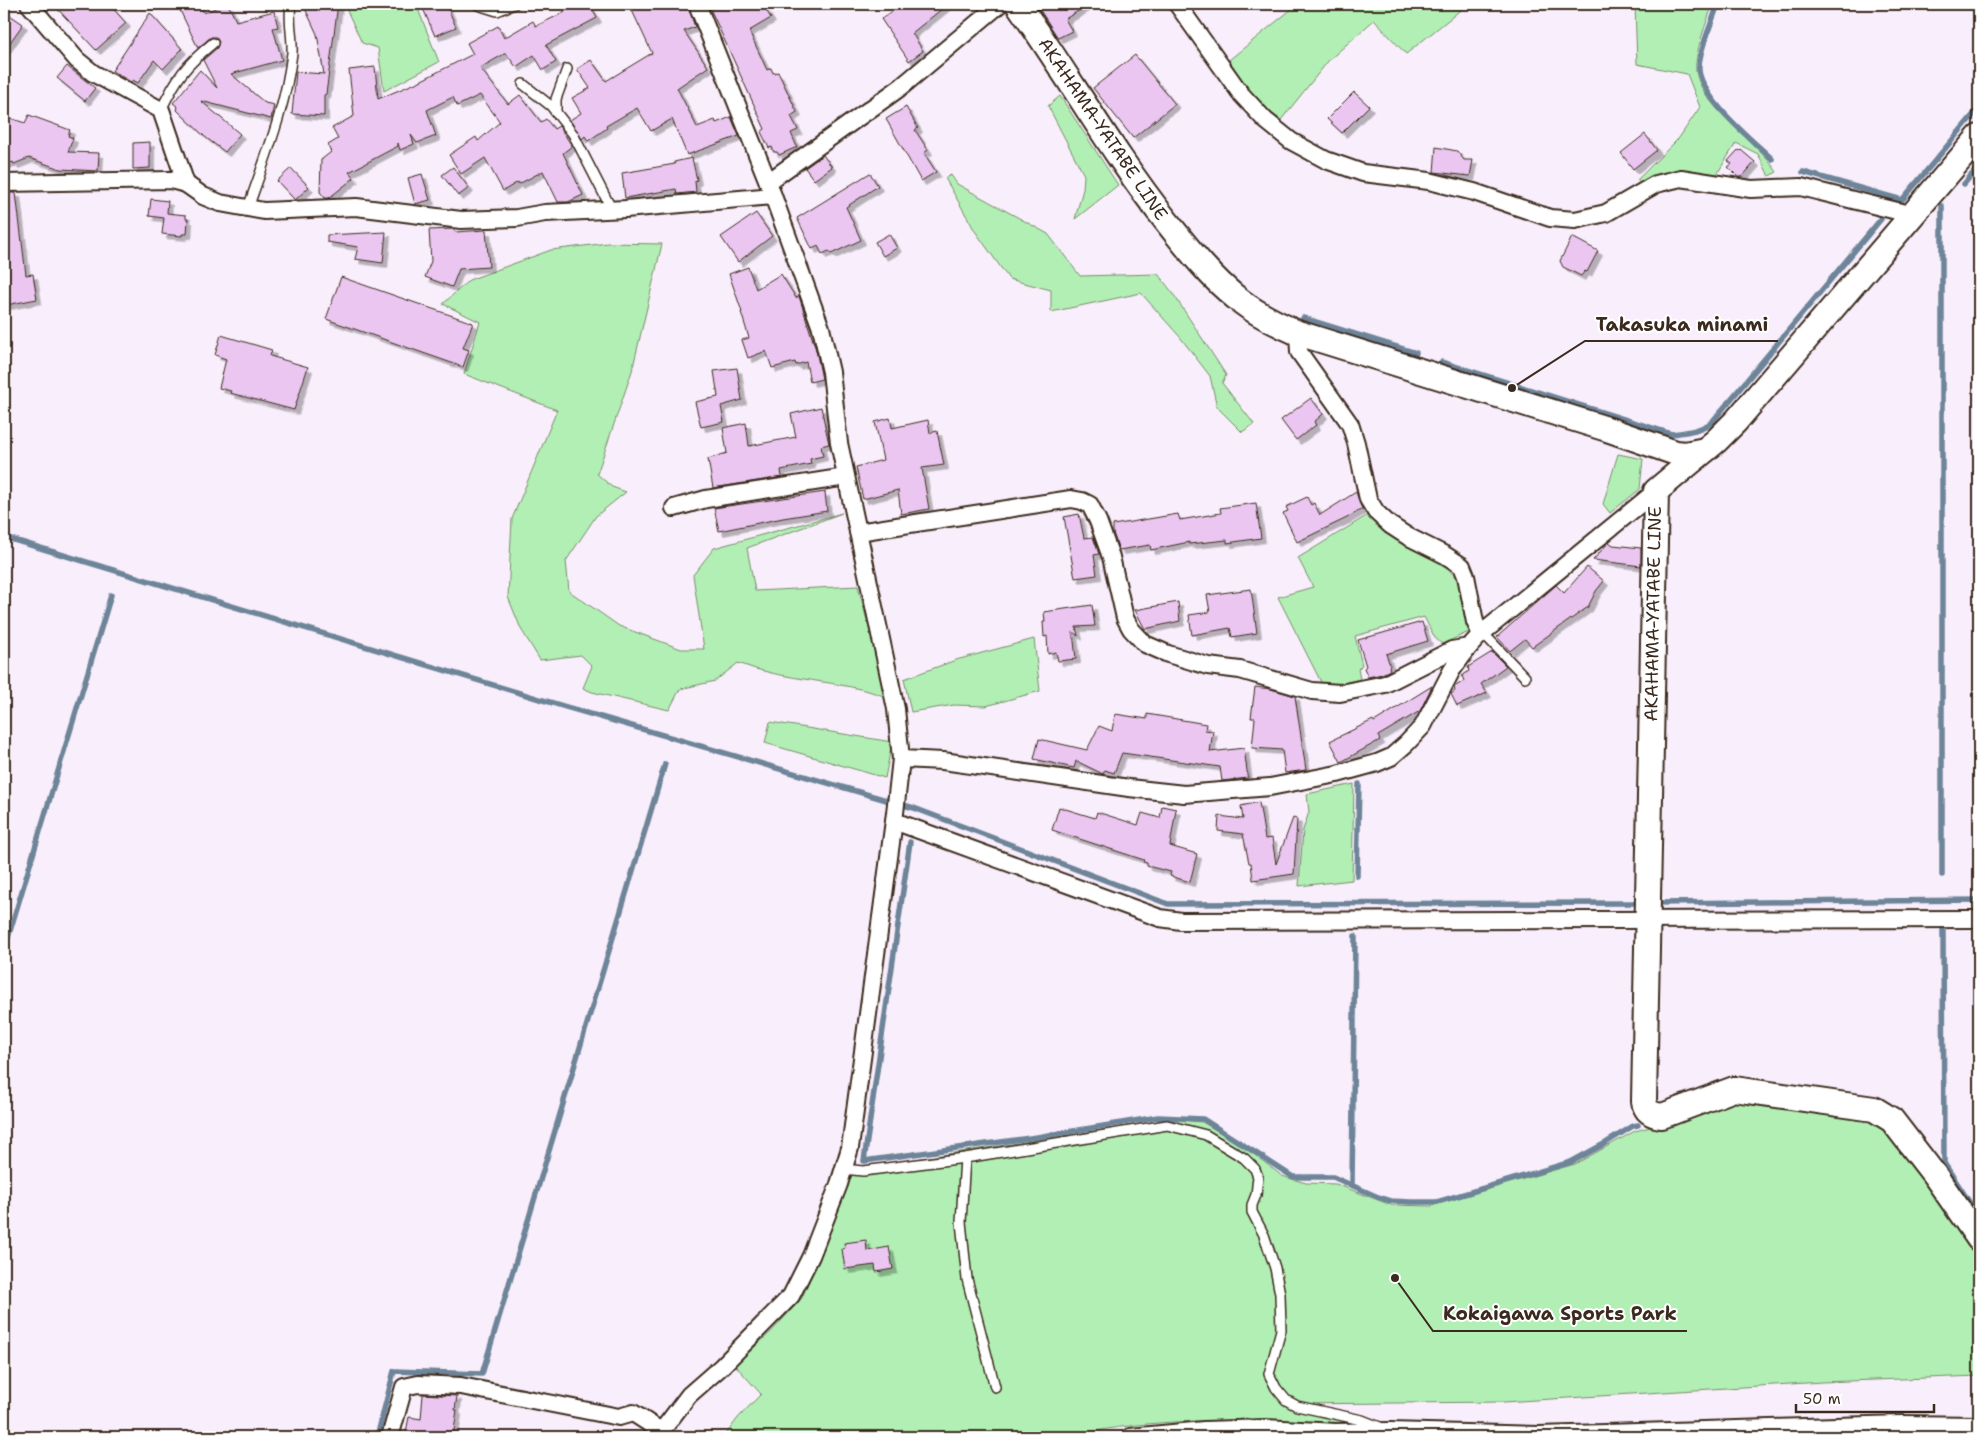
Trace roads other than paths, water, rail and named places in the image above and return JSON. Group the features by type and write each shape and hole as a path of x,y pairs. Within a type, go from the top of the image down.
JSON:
{"main road":[{"name":"AKAHAMA-YATABE LINE","path":"1018,4 1139,187 1206,269 1239,300 1269,320 1298,333 1607,429 1676,453 1685,454 1705,450"},
{"path":"1705,450 1736,421 1979,137"},
{"name":"AKAHAMA-YATABE LINE","path":"1705,450 1656,491 1647,908 1645,1107 1648,1111 1658,1116 1667,1115 1734,1089 1874,1109 1892,1120 1979,1239"}],"street":[{"path":"29,4 76,60 93,73 161,110 186,184"},
{"path":"390,1437 404,1387 418,1384 461,1386 619,1417 633,1413 659,1434 689,1395 722,1367 791,1296 811,1256 850,1148 896,810 901,759 896,709 839,443 831,372 821,328 770,189 698,4"},
{"path":"4,183 171,180 186,184 203,196 220,203 264,211 356,207 460,220 517,218 545,213 612,210 770,189 901,87 1000,4"},
{"path":"1177,4 1241,94 1265,120 1292,141 1318,155 1363,174 1429,181 1474,192 1550,218 1576,220 1606,213 1656,184 1681,178 1751,189 1801,187 1913,215"},
{"path":"1298,333 1299,352 1350,424 1368,499 1376,512 1390,525 1462,566 1466,576 1475,622 1482,633"},
{"path":"674,508 706,499 846,478"},
{"path":"901,759 943,762 1101,785 1184,794 1270,787 1337,774 1377,763 1391,757 1423,726 1438,694 1469,647 1482,633 1656,491"},
{"path":"858,532 1071,499 1082,501 1090,505 1098,521 1111,557 1126,618 1131,629 1145,644 1168,654 1208,666 1240,670 1312,691 1340,693 1384,684 1452,650 1469,647"},
{"path":"896,810 1160,918 1181,921 1647,908 1979,919"},
{"path":"1130,1437 1204,1430 1266,1428 1335,1432 1389,1431 1539,1435 1892,1424 1979,1425"}],"lane":[{"path":"248,208 276,125 287,81 292,52 291,4"},
{"path":"478,5 497,11 514,4"},
{"path":"161,110 179,75 213,43"},
{"path":"556,112 556,99 567,70"},
{"path":"522,84 551,106 573,134 612,210"},
{"path":"1482,633 1525,677"},
{"path":"844,1169 863,1171 965,1158 1167,1125 1206,1135 1244,1158 1255,1169 1258,1178 1252,1212 1264,1235 1275,1268 1280,1294 1281,1330 1269,1374 1276,1388 1286,1400 1297,1406 1362,1420 1389,1431"},
{"path":"965,1158 961,1222 967,1279 995,1387"}],"waterway":[{"path":"1718,4 1700,56 1699,71 1703,83 1718,106 1772,159"},
{"path":"1803,172 1902,200 1979,108"},
{"path":"1964,184 1979,166"},
{"path":"1942,206 1942,875"},
{"path":"1442,362 1672,434 1698,429 1712,422 1881,219"},
{"path":"1303,318 1416,353"},
{"path":"4,537 566,707 914,808 1168,904 1642,903"},
{"path":"4,951 111,595"},
{"path":"377,1437 394,1371 482,1374 665,764"},
{"path":"1357,876 1359,784"},
{"path":"910,842 864,1161 1037,1137 1158,1117 1203,1119 1293,1177 1333,1177 1391,1201 1437,1202 1571,1162 1633,1126 1638,1125"},
{"path":"1654,903 1979,900"},
{"path":"1943,929 1944,1163 1979,1217"},
{"path":"1352,1185 1355,936"}],"place":[{"name":"Takasuka minami","path":"1512,388"},
{"name":"Kokaigawa Sports Park","path":"1395,1278"}]}
